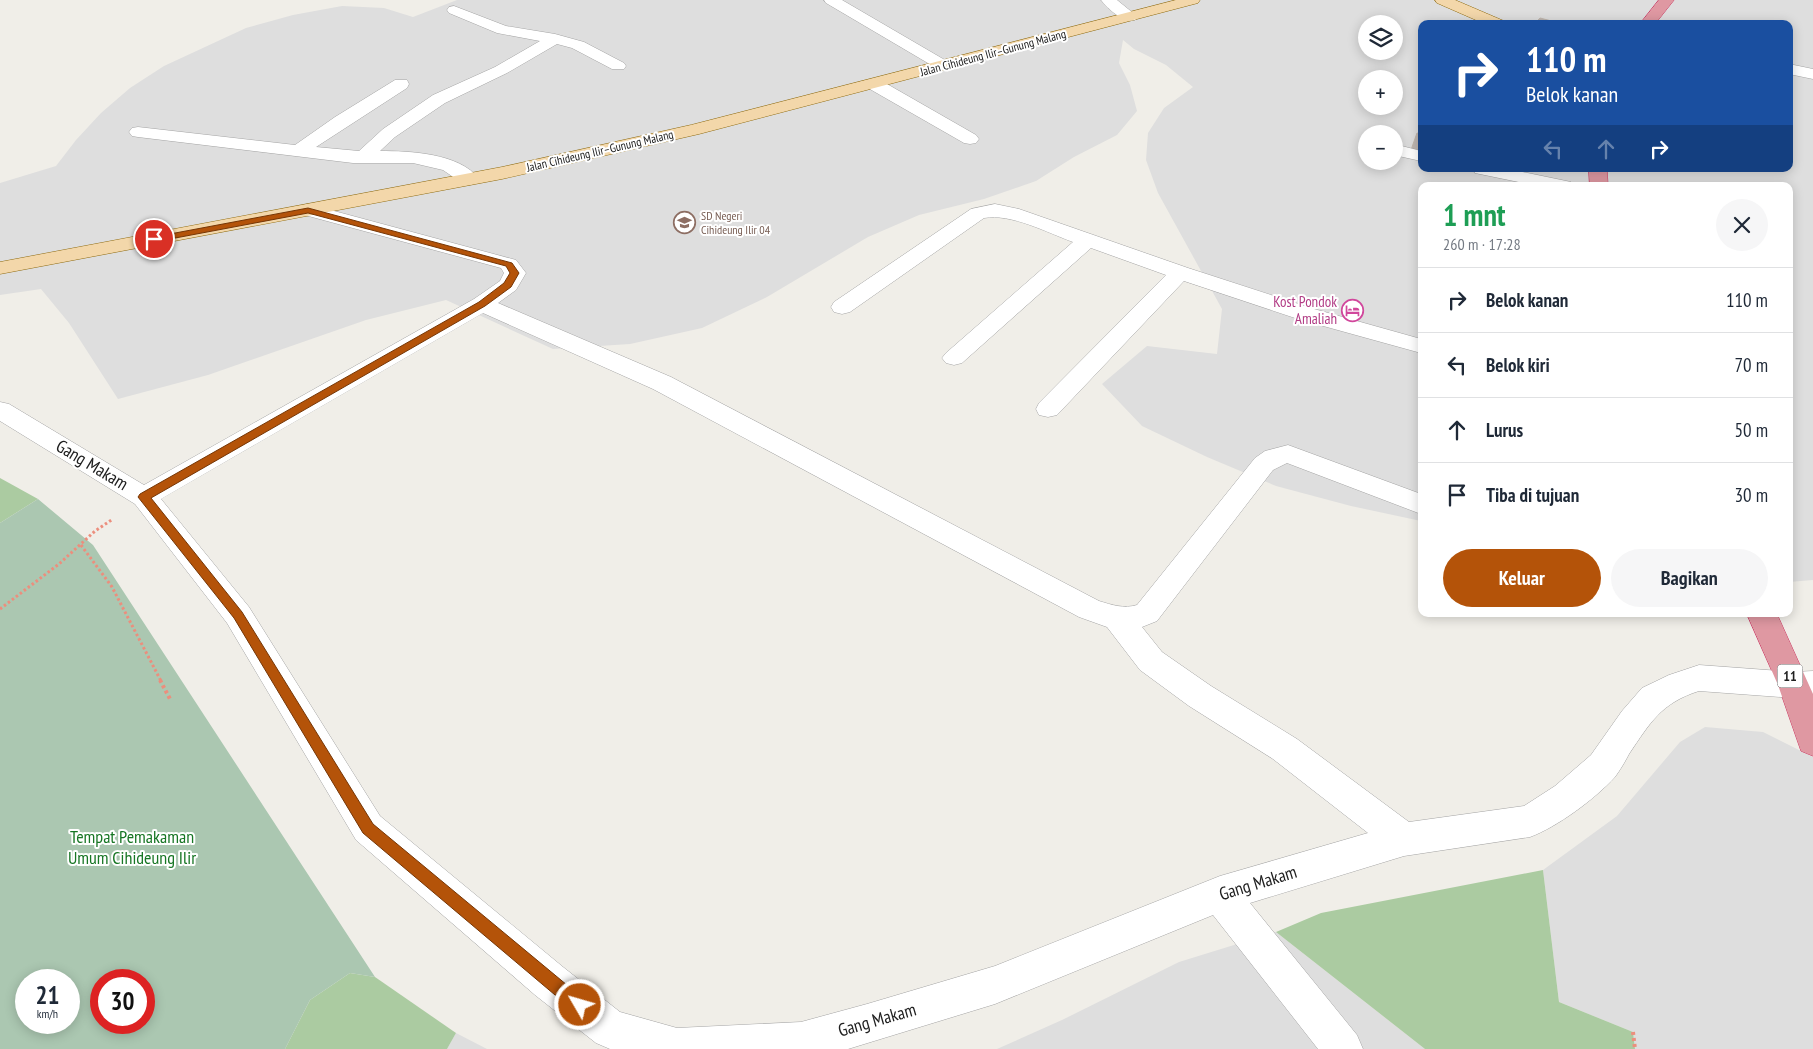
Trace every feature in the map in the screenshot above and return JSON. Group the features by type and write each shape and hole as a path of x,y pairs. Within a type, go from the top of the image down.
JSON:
{"highway":[{"path":"1650,20 1667,0"},
{"name":"11","path":"1764,617 1804,685 1813,741"}],"main road":[{"name":"Jalan Cihideung Ilir–Gunung Malang","path":"0,268 469,179 693,130 1193,0"},
{"path":"1442,0 1490,20"}],"street":[{"path":"831,0 944,66"},
{"path":"1108,0 1130,17"},
{"path":"454,10 502,30 578,45 618,66"},
{"path":"364,157 389,133 426,107 458,89 501,70 555,39"},
{"path":"1793,70 1813,74"},
{"path":"298,151 340,121 401,84"},
{"path":"874,84 970,139"},
{"path":"138,132 364,157 413,157 437,161 450,166 469,179"},
{"path":"1403,152 1418,155"},
{"path":"1496,172 1545,182"},
{"path":"144,497 482,304 508,285 515,273 509,264 308,210"},
{"path":"842,307 978,213 995,210 1012,212 1180,272 1306,314 1418,345"},
{"path":"954,358 1089,239"},
{"path":"1048,409 1180,272"},
{"path":"482,304 662,383 1090,609 1118,619 1134,620 1147,613 1264,464 1274,457 1288,454 1309,460 1418,503"},
{"name":"Gang Makam","path":"0,410 144,497 238,615 368,828 549,981 610,1029 676,1048 737,1047 801,1042 995,985 1223,899 1404,839 1530,821 1567,797 1603,766 1633,721 1653,698 1680,684 1699,678 1804,685"},
{"path":"1118,619 1150,661 1200,696 1286,749 1404,839"},
{"path":"1223,899 1344,1049"}],"path":[{"path":"0,609 59,564 95,532"},
{"path":"81,545 112,587 170,699"},
{"path":"1633,1032 1635,1049"}],"shaded area":[{"path":"457,0 1813,0 1813,580 1793,582 1793,182 1418,182 1418,520 1351,506 1276,486 1207,457 1142,426 1102,384 1147,346 1217,354 1222,309 1158,193 1146,160 1148,133 1164,108 1193,87 1166,65 1134,49 1123,40 1119,63 1130,85 1137,111 1117,135 1074,157 1036,181 984,199 919,215 868,237 767,297 702,328 630,344 553,349 446,300 366,320 208,375 118,399 69,323 41,289 0,295 0,183 56,166 76,140 101,113 130,88 164,66 246,28 293,15 342,6 384,8 413,17"},
{"path":"1705,727 1763,732 1813,757 1813,1049 1635,1049 1633,1032 1559,1002 1543,870 1617,816 1680,742"},
{"path":"1276,932 1425,1049 997,1049 1062,1020 1179,962"},
{"path":"456,1033 487,1049 447,1049"}],"green space":[{"path":"0,478 38,499 0,523"},
{"name":"Tempat Pemakaman Umum Cihideung Ilir","path":"38,499 93,545 375,977 350,973 310,1000 285,1049 0,1049 0,523"},
{"path":"1543,870 1559,1002 1633,1032 1635,1049 1425,1049 1276,932 1321,913"},
{"path":"350,973 375,977 456,1033 447,1049 285,1049 310,1000"}],"building":[{"path":"1417,133 1418,133 1418,152 1411,150"}],"place":[{"name":"SD Negeri Cihideung Ilir 04","path":"685,223"},
{"name":"Kost Pondok Amaliah","path":"1353,311"}],"route":[{"path":"154,239 308,210 509,264 515,273 508,285 482,304 144,497 238,615 368,828 580,1005"}]}
